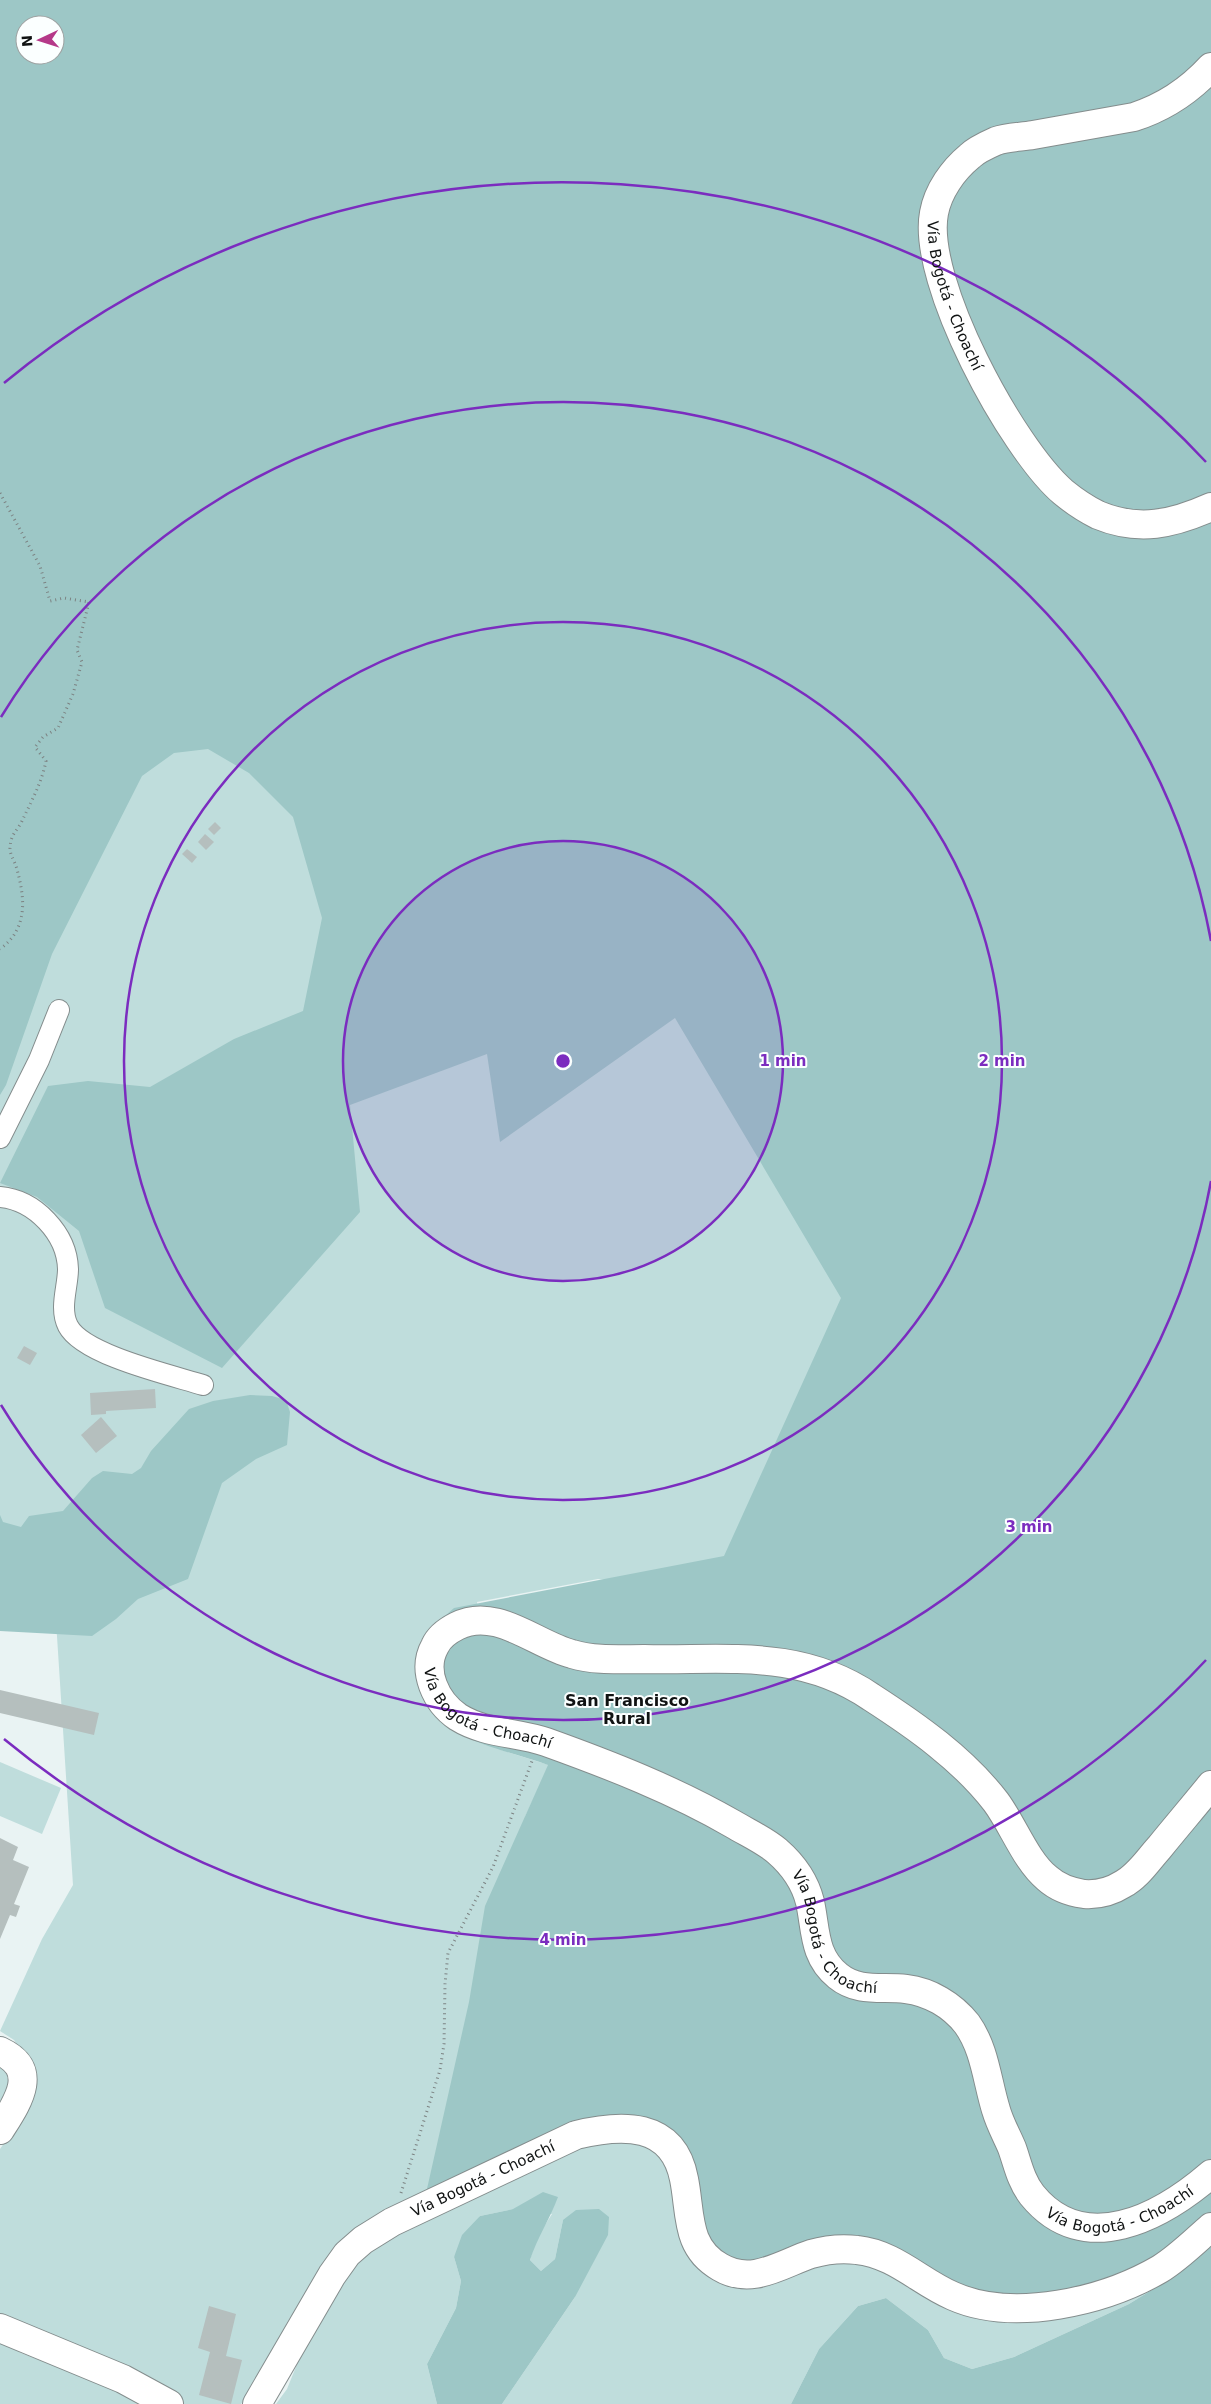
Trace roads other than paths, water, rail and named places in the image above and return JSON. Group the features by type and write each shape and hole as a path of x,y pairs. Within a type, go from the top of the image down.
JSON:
{"main road":[{"name":"Vía Bogotá - Choachí","path":"1211,67 1181,95 1156,110 1134,117 997,141 972,154 955,170 941,194 934,213 933,236 941,279 965,339 996,401 1018,438 1062,491 1099,515 1139,524 1162,524 1185,518 1211,507"},
{"name":"Vía Bogotá - Choachí","path":"1211,1785 1143,1867 1126,1883 1106,1892 1094,1894 1072,1892 1061,1888 1042,1875 993,1798 962,1766 880,1703 849,1683 808,1668 774,1660 744,1658 690,1660 599,1659 578,1656 558,1650 512,1628 487,1620 466,1622 444,1634 434,1646 430,1678 435,1691 446,1706 459,1718 479,1727 540,1740 675,1794 771,1846 790,1864 805,1887 810,1900 818,1950 836,1974 863,1988 921,1992 933,1996 954,2010 963,2019 977,2041 997,2112 1020,2174 1029,2191 1052,2214 1072,2225 1110,2228 1126,2224 1174,2203 1211,2174"},
{"path":"0,2051 10,2056 18,2066 23,2082 20,2098 0,2130"},
{"name":"Vía Bogotá - Choachí","path":"258,2404 332,2275 347,2254 363,2240 392,2222 576,2135 599,2129 637,2128 656,2137 672,2152 682,2170 689,2223 693,2239 698,2248 704,2256 721,2268 741,2274 767,2272 811,2254 826,2251 857,2250 886,2258 950,2295 972,2304 998,2309 1073,2303 1117,2290 1161,2268 1211,2227"},
{"path":"0,2328 123,2379 170,2404"}],"street":[{"path":"0,1138 40,1060 59,1010"},
{"path":"0,1197 10,1198 30,1207 48,1220 65,1250 68,1269 64,1304 68,1326 81,1341 98,1351 203,1385"}],"district":[{"name":"San Francisco Rural","path":"627,1709"}]}
